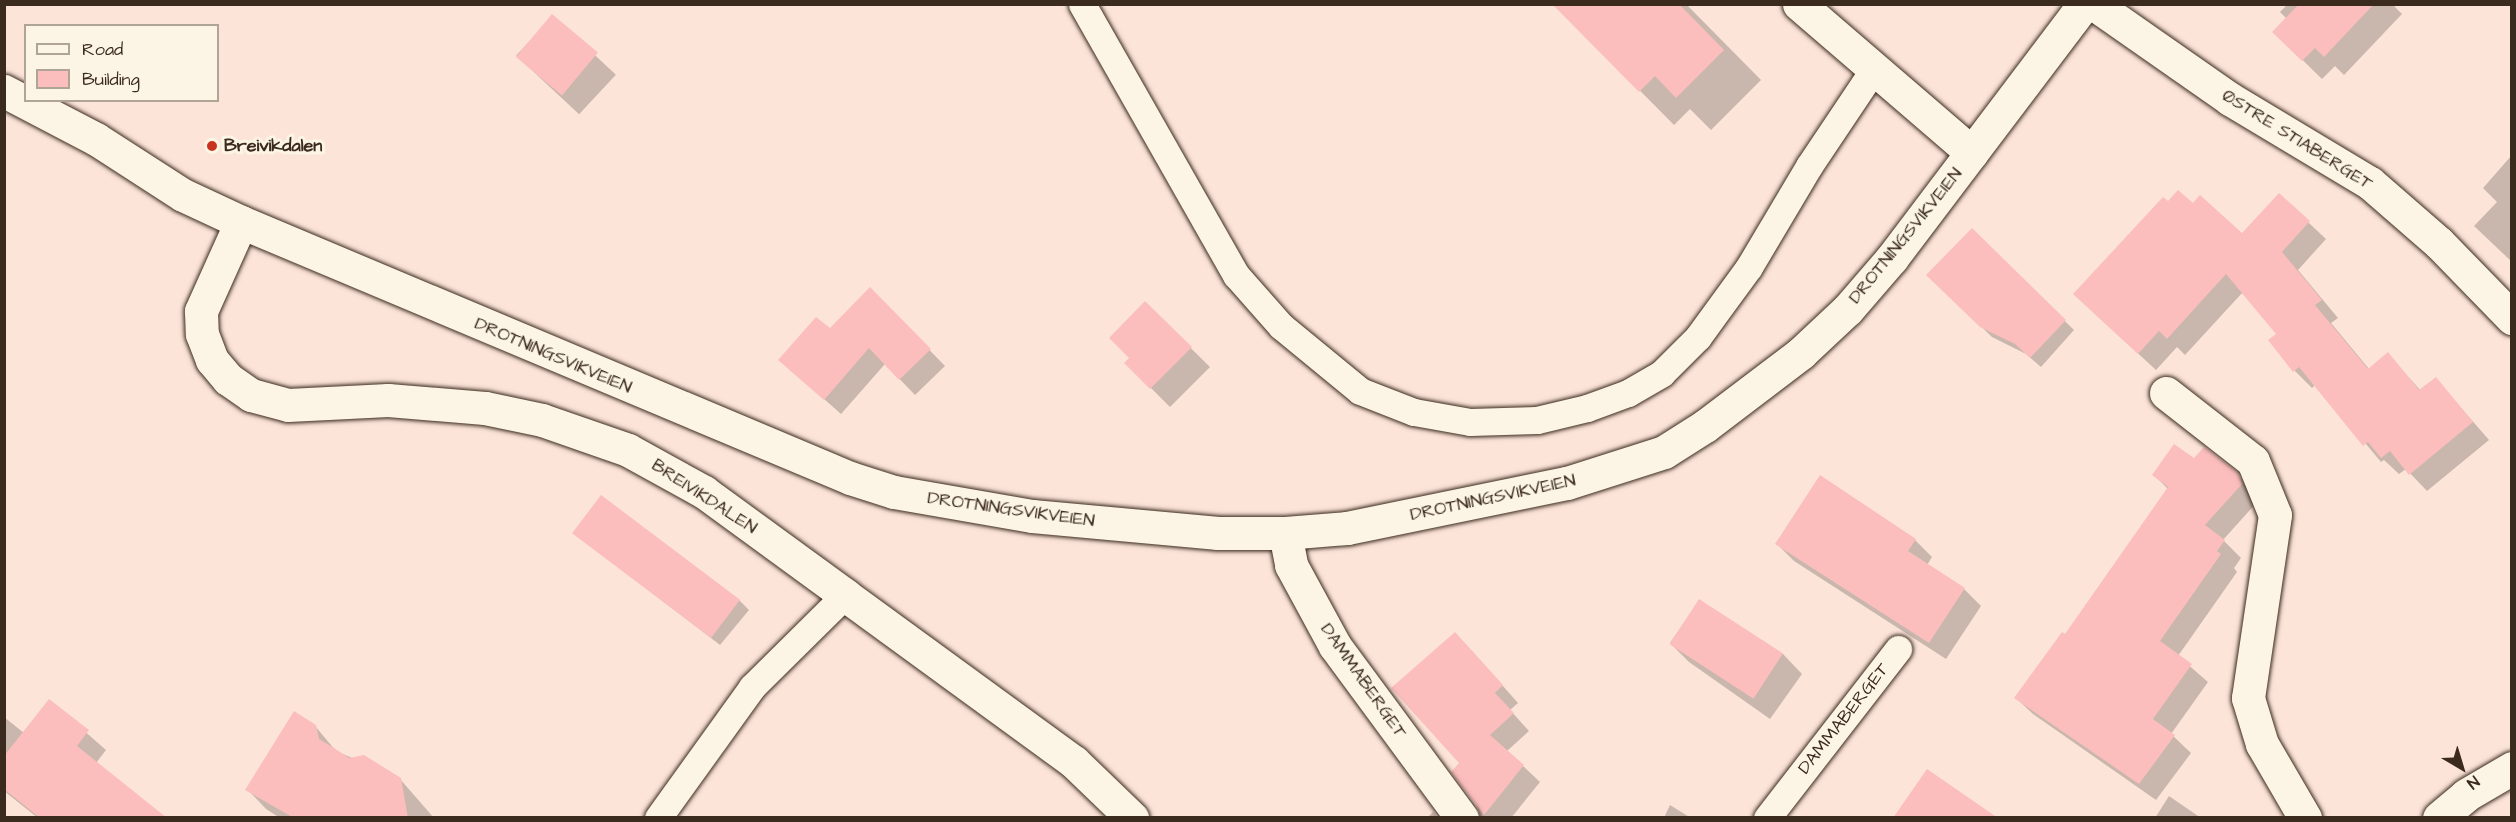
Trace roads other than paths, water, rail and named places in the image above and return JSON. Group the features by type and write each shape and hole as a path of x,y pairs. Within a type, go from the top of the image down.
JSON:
{"main road":[{"name":"DROTNINGSVIKVEIEN","path":"1799,4 1972,153"},
{"name":"DROTNINGSVIKVEIEN","path":"25,102 96,139 183,195 241,222 515,340 850,478 894,492 1032,516 1218,533 1285,533 1347,528 1474,504 1567,483 1664,452 1705,426 1773,375 1848,309 1972,153 2084,4"},
{"name":"ØSTRE STIABERGET","path":"2094,4 2230,99 2370,183 2439,243 2511,318"},
{"name":"DROTNINGSVIKVEIEN","path":"4,91 24,101"},
{"name":"BREIVIKDALEN","path":"241,222 202,301 202,334 212,360 228,379 251,395 288,405 388,400 442,403 542,420 588,434 667,470 845,595 1074,762 1132,818"},
{"path":"2166,393 2253,461 2276,515 2248,698 2262,744 2305,818"},
{"name":"DAMMABERGET","path":"1285,533 1291,565 1335,646 1462,818"},
{"path":"2439,818 2466,795 2511,768"}],"lane":[{"path":"1082,4 1236,275 1281,326 1360,391 1414,412 1470,422 1537,420 1587,408 1628,393 1662,373 1698,337 1749,267 1809,166 1874,69"},
{"path":"657,818 752,687 845,595"},
{"name":"DAMMABERGET","path":"1767,818 1898,649"}],"place":[{"name":"Breivikdalen","path":"212,146"}]}
